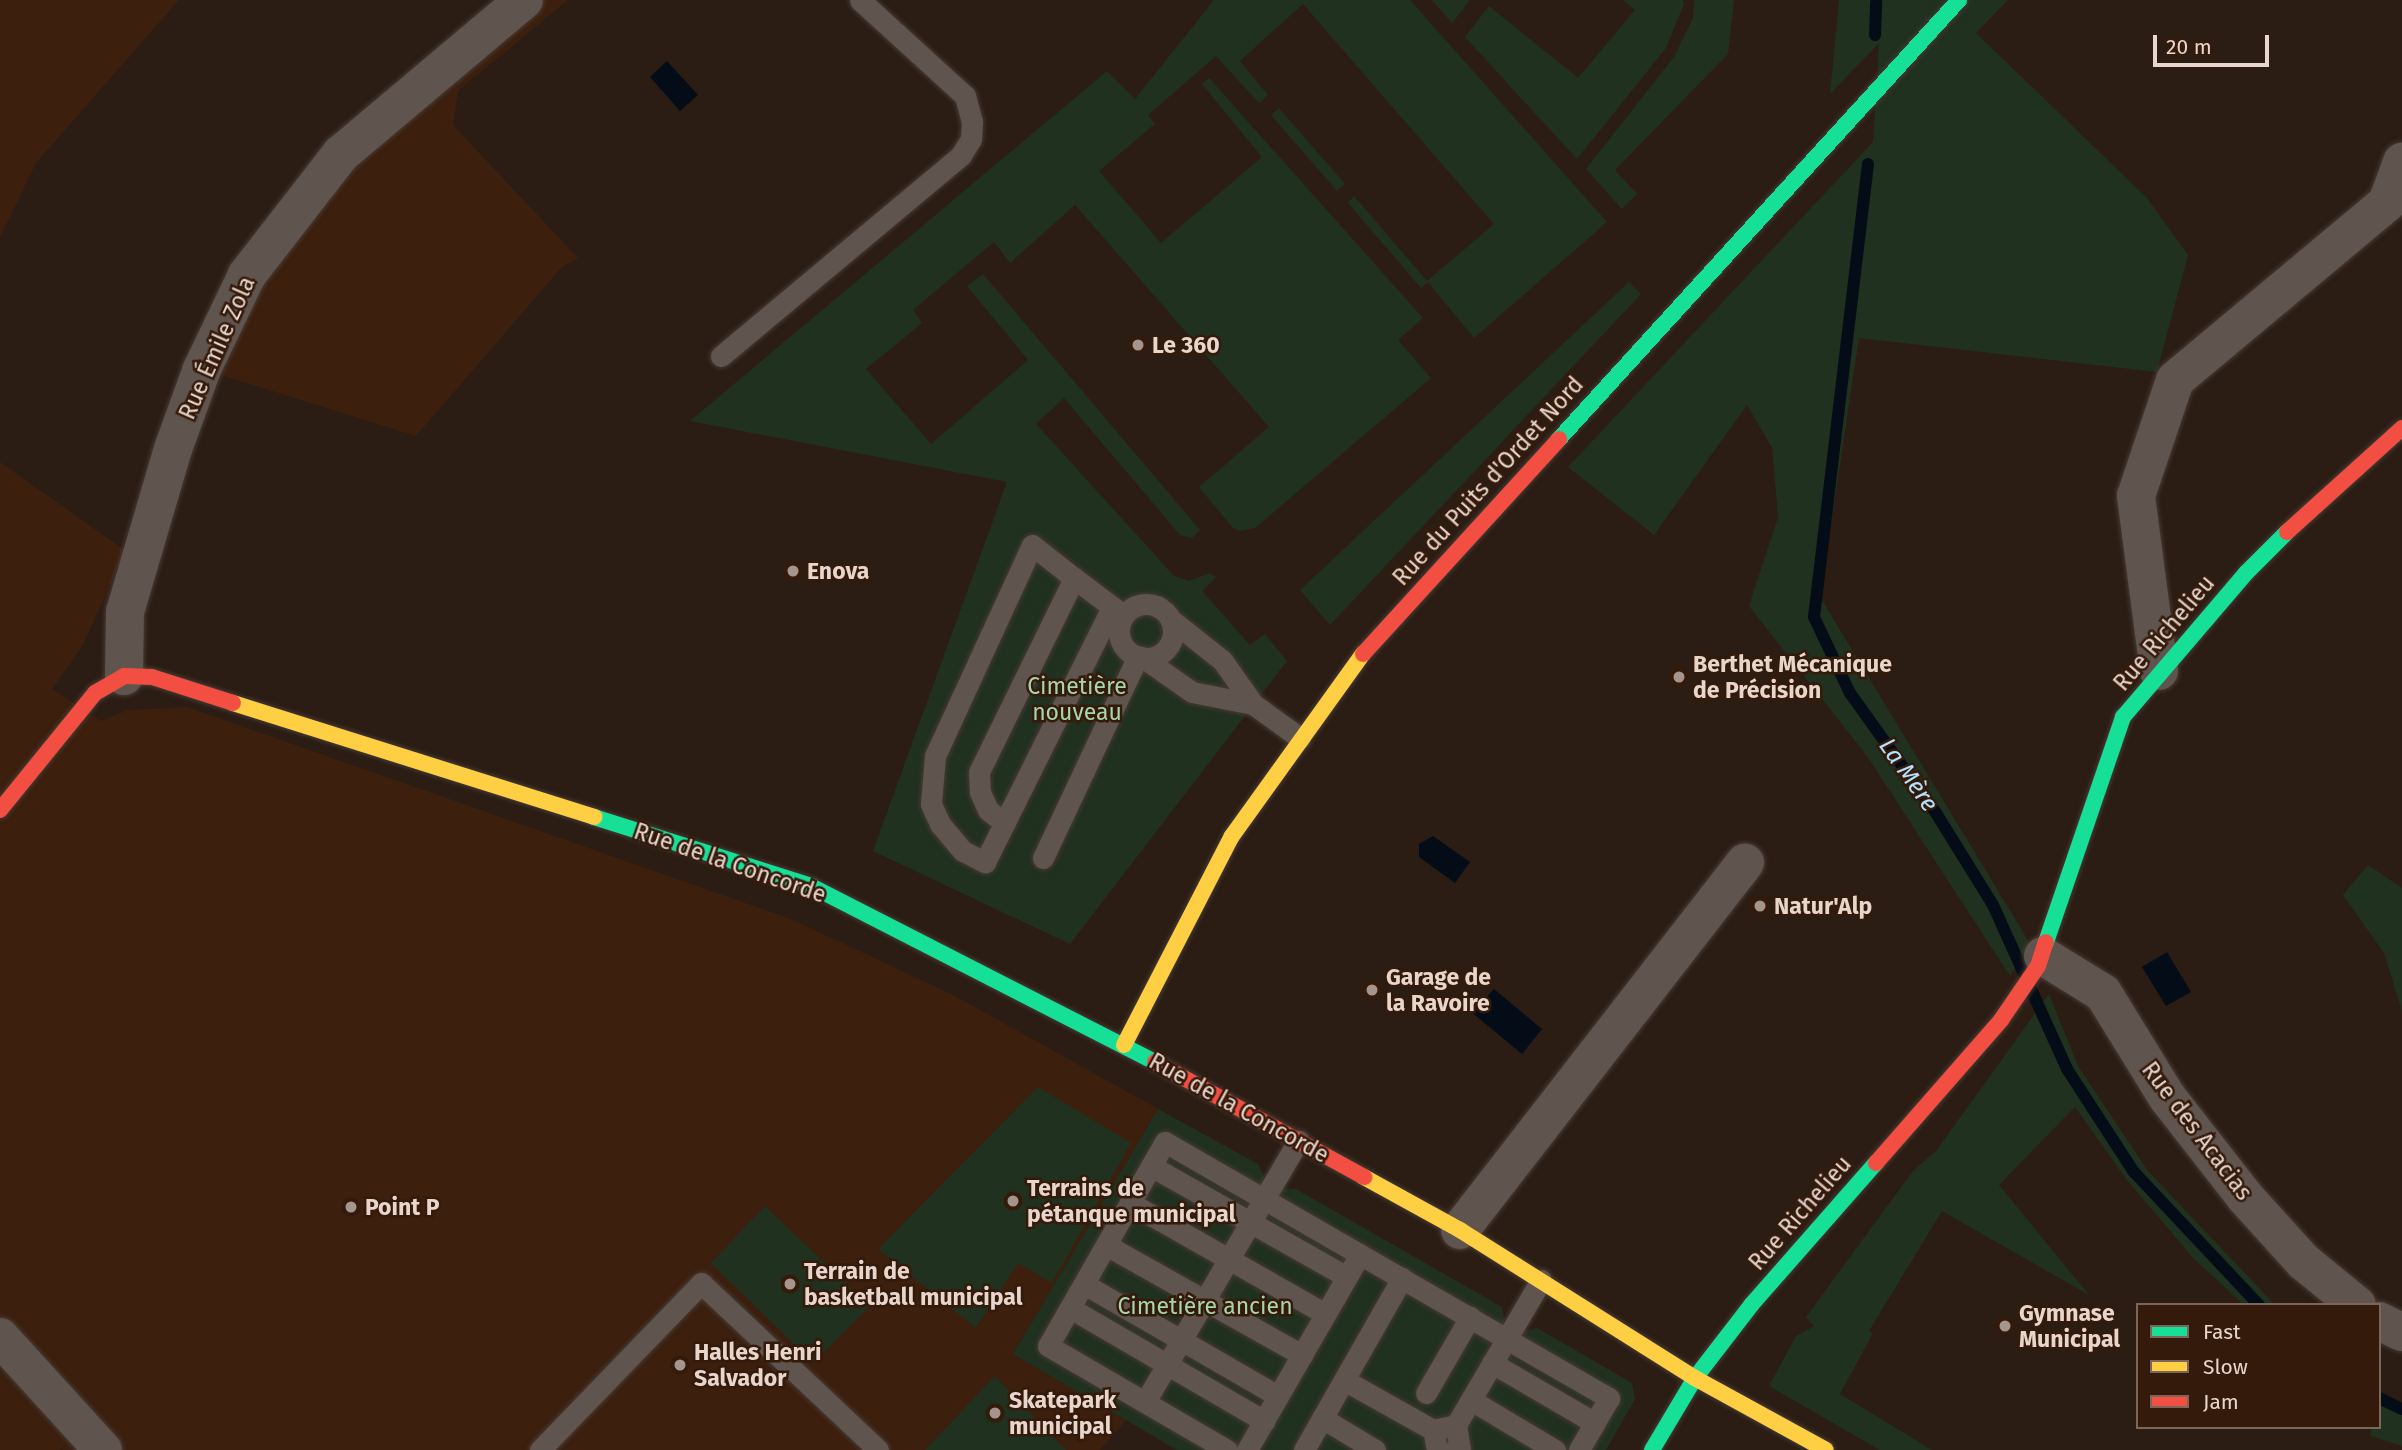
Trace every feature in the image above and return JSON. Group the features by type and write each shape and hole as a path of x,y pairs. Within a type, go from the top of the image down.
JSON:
{"street":[{"name":"Rue Émile Zola","path":"124,676 125,612 173,449 202,369 247,275 341,154 524,0"},
{"name":"Rue du Puits d'Ordet Nord","path":"1124,1045 1232,836 1343,676 1959,0"},
{"path":"2159,671 2136,496 2175,380 2387,203 2402,162"},
{"name":"Rue Richelieu","path":"1652,1450 1695,1378 1752,1304 2001,1020 2041,961 2123,717 2159,671 2324,495 2402,428"},
{"path":"0,810 95,693 124,676"},
{"name":"Rue de la Concorde","path":"124,676 152,677 811,887 1124,1045 1460,1230 1695,1378 1826,1450"},
{"path":"1460,1230 1745,862"},
{"name":"Rue des Acacias","path":"2041,961 2103,993 2167,1097 2245,1197 2304,1262 2355,1303"},
{"path":"2381,1322 2402,1332"},
{"path":"0,1336 103,1450"}],"lane":[{"path":"721,356 961,155 971,139 972,122 965,96 860,0"},
{"path":"1253,704 1192,692 1140,657 1121,640 1118,612 1032,545 934,756 931,804 957,845 985,862 1118,612 1136,606 1152,605 1222,660 1253,704 1300,738"},
{"path":"1005,823 988,810 980,792 979,772 1074,578"},
{"path":"1043,858 1140,657 1165,650 1173,636 1170,620"},
{"path":"1145,1402 1298,1141"},
{"path":"1227,1450 1048,1346 1165,1142 1609,1398 1579,1450"},
{"path":"1152,1166 1347,1276"},
{"path":"1130,1203 1325,1314"},
{"path":"1106,1245 1302,1355"},
{"path":"1247,1450 1360,1254"},
{"path":"1305,1450 1402,1278"},
{"path":"1344,1380 1435,1440 1456,1425 1541,1280"},
{"path":"540,1450 701,1283 878,1450"},
{"path":"1084,1284 1278,1396"},
{"path":"1070,1308 1264,1421"},
{"path":"1426,1393 1470,1317"},
{"path":"1492,1363 1595,1423"},
{"path":"1471,1400 1555,1450"},
{"path":"1322,1418 1375,1450"},
{"path":"1456,1425 1459,1450"}],"shaded area":[{"path":"0,0 179,0 36,163 0,237"},
{"path":"531,0 568,0 458,91 453,125 578,258 562,267 416,436 202,369 341,154"},
{"path":"667,61 698,95 680,111 650,77"},
{"path":"0,462 126,551 83,645 52,689 101,721 128,710 187,707 791,919 953,995 1158,1109 1013,1354 1126,1420 1100,1450 62,1450 67,1444 60,1450 0,1450"},
{"path":"1433,836 1470,862 1455,883 1419,857 1419,844"},
{"path":"2167,952 2191,992 2166,1006 2142,967"},
{"path":"1494,989 1542,1029 1522,1054 1470,1011 1472,1002 1483,1001"}],"green space":[{"name":"Cimetière nouveau","path":"1214,0 1410,0 1607,222 1474,338 1428,282 1421,288 1348,203 1354,196 1427,281 1494,224 1303,4 1240,61 1268,95 1259,103 1216,56 1148,115 1155,124 1099,171 1161,243 1262,157 1202,84 1209,78 1423,318 1398,340 1431,378 1255,528 1240,531 1233,528 1199,487 1269,427 1075,205 1010,263 994,242 913,310 922,323 866,369 931,444 1028,360 967,286 983,274 1200,530 1192,538 1180,535 1064,398 1036,424 1174,576 1189,581 1210,573 1216,577 1202,591 1250,645 1265,634 1287,661 1070,944 873,851 1007,482 690,421 1107,71 1135,99"},
{"path":"1432,0 1470,0 1452,23"},
{"path":"1623,0 1683,0 1684,4 1666,48 1577,159 1465,37 1489,6 1578,78 1635,10"},
{"path":"1694,0 1734,0 1728,54 1615,170 1637,194 1622,209 1586,169 1674,57 1693,18"},
{"path":"1839,0 2008,0 1976,33 2147,198 2188,255 2157,372 1859,338 1820,597 2029,942 2010,976 1867,756 1749,606 1778,517 1772,448 1747,405 1654,535 1568,467 1873,142 1879,43 1830,94"},
{"path":"1279,108 1345,184 1337,191 1271,115"},
{"path":"1629,282 1641,294 1330,625 1300,590"},
{"path":"2368,865 2402,888 2402,1011 2384,953 2343,895"},
{"path":"2049,994 2078,1066 2148,1171 2273,1303 2242,1303 2193,1258 2127,1180 2075,1107 1999,1185 2089,1295 1942,1211 1869,1331 1873,1333 1840,1394 1932,1450 1880,1450 1769,1386 1796,1336 1814,1326 1806,1317 1913,1171 1936,1151"},
{"path":"1038,1087 1131,1143 1052,1283 1018,1263 976,1328 878,1249"},
{"name":"Cimetière ancien","path":"1158,1109 1258,1164 1266,1181 1276,1188 1296,1189 1502,1307 1504,1321 1521,1332 1537,1328 1632,1383 1635,1399 1606,1450 1177,1450 1013,1354"},
{"name":"Terrain de basketball municipal","path":"765,1206 870,1306 813,1363 711,1263"},
{"name":"Skatepark municipal","path":"995,1376 1066,1450 925,1450"},
{"path":"2381,1402 2402,1412 2402,1446 2370,1436 2372,1429 2381,1429"}],"waterway":[{"name":"La Mère","path":"1875,35 1876,0"},
{"name":"La Mère","path":"1868,164 1814,617 1850,693 1936,813 1993,905 2067,1069 2134,1172 2257,1303"},
{"name":"La Mère","path":"2381,1399 2402,1409"}],"traffic: fast":[{"path":"1559,439 1959,0"},
{"path":"2046,942 2123,717 2246,573 2287,532"},
{"path":"594,817 811,886 1155,1062"},
{"path":"1652,1450 1695,1378 1752,1304 1876,1163"}],"traffic: slow":[{"path":"1124,1045 1232,836 1363,654"},
{"path":"233,703 594,817"},
{"path":"1364,1177 1460,1230 1695,1378 1826,1450"}],"traffic: jam":[{"path":"2287,532 2402,428"},
{"path":"1363,654 1559,439"},
{"path":"0,810 95,693 124,676 152,677 233,703"},
{"path":"1876,1163 2001,1020 2038,966 2046,942"},
{"path":"1155,1062 1364,1177"}],"place":[{"name":"Le 360","path":"1138,345"},
{"name":"Enova","path":"793,571"},
{"name":"Berthet Mécanique de Précision","path":"1679,677"},
{"name":"Natur'Alp","path":"1760,906"},
{"name":"Garage de la Ravoire","path":"1372,990"},
{"name":"Terrains de pétanque municipal","path":"1013,1201"},
{"name":"Point P","path":"351,1207"},
{"name":"Terrain de basketball municipal","path":"790,1284"},
{"name":"Gymnase Municipal","path":"2005,1326"},
{"name":"Halles Henri Salvador","path":"680,1365"},
{"name":"Skatepark municipal","path":"995,1413"}]}
